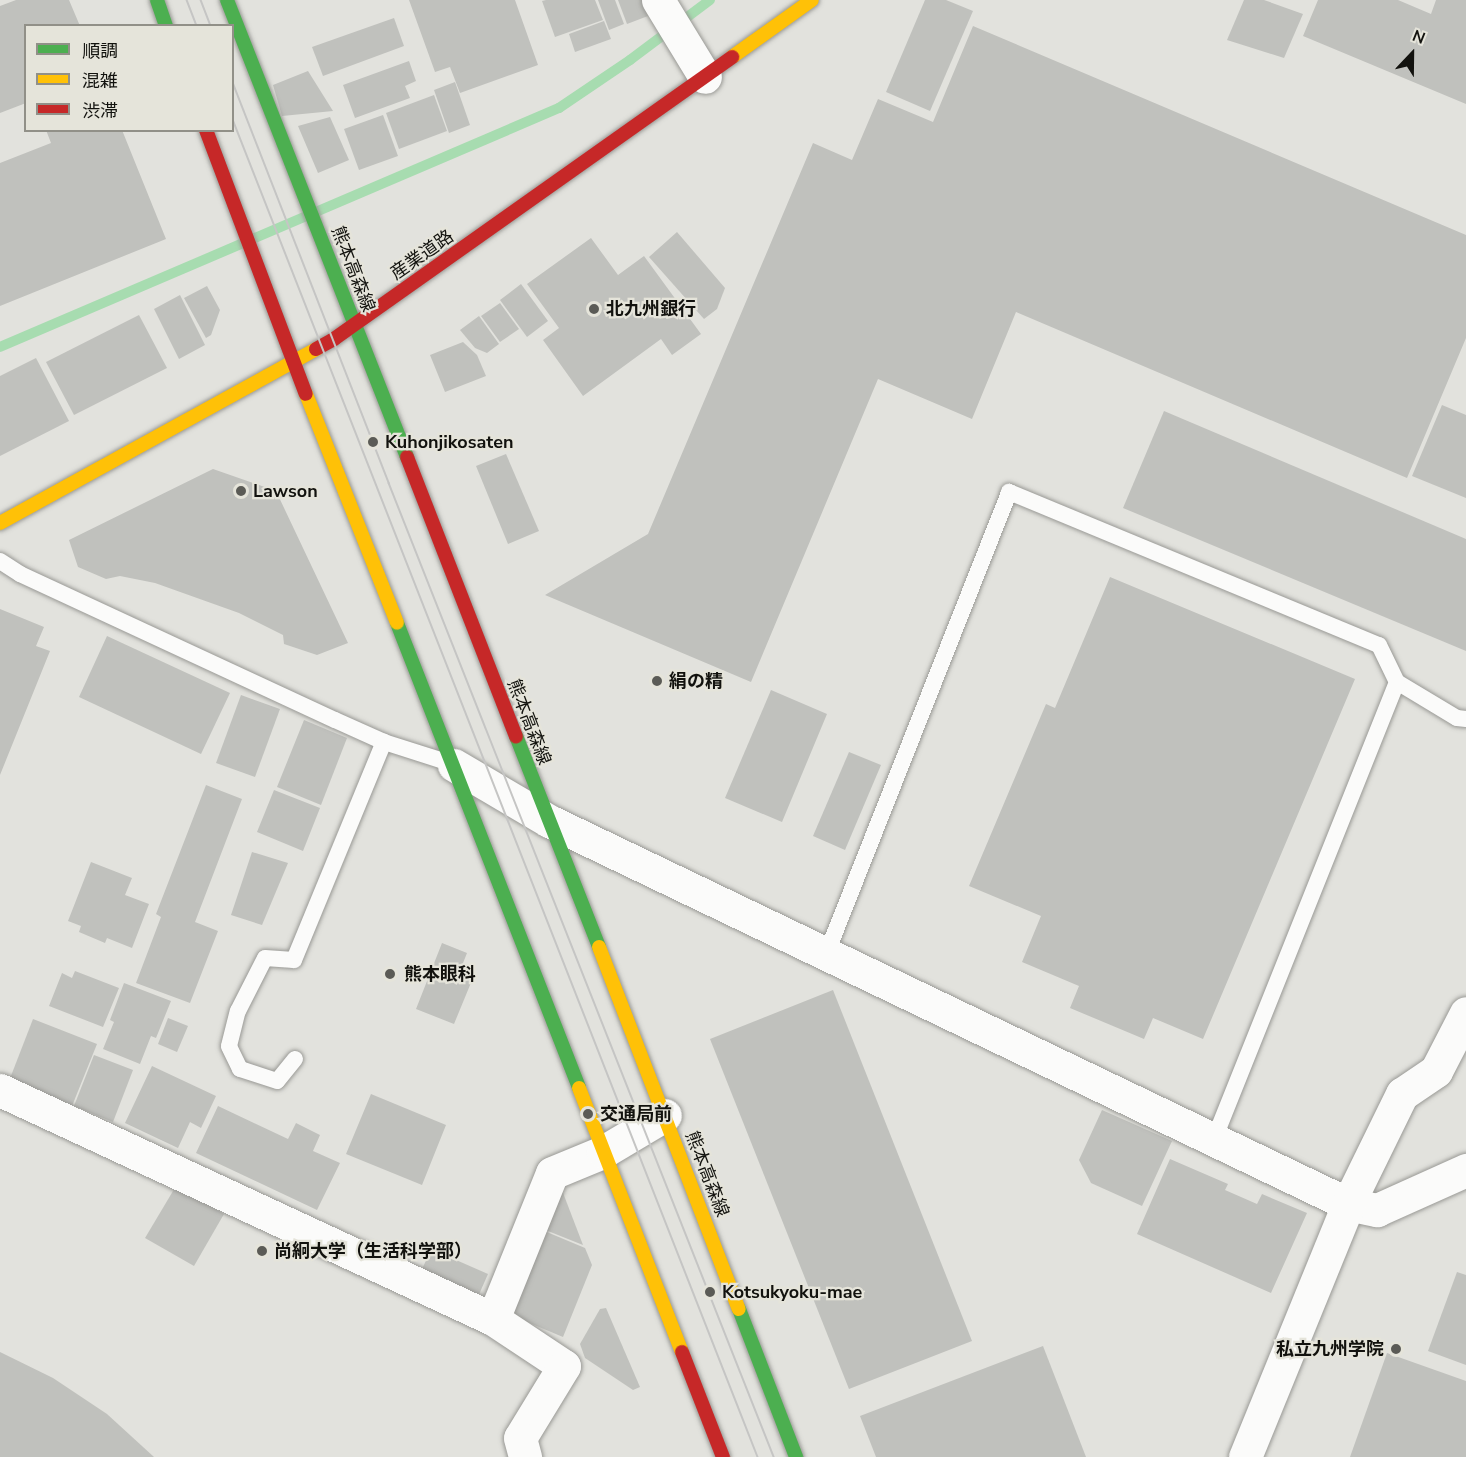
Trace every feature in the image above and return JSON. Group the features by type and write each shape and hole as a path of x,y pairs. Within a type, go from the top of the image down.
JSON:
{"main road":[{"path":"157,0 165,24"},
{"name":"熊本高森線","path":"227,0 665,1116 795,1457"},
{"name":"産業道路","path":"0,523 293,362 355,325 812,0"},
{"path":"207,132 293,362 454,765 723,1457"}],"street":[{"path":"658,0 705,77"},
{"path":"454,765 549,821 1348,1204 1377,1210 1466,1170"},
{"path":"1245,1457 1348,1204 1402,1094 1436,1071 1466,1013"},
{"path":"0,1090 493,1318 564,1366 519,1438 525,1457"},
{"path":"493,1318 552,1173 603,1152 665,1116"}],"lane":[{"path":"826,955 1010,492 1379,645 1397,682 1457,718 1466,719"},
{"path":"0,561 20,574 384,742 454,765"},
{"path":"1214,1139 1397,682"},
{"path":"294,1059 277,1081 240,1069 229,1046 238,1011 265,958 294,960 384,742"}],"building":[{"path":"16,0 69,0 79,24 24,24 24,104 0,113 0,6"},
{"path":"409,0 515,0 538,65 460,93 450,67 435,72"},
{"path":"595,0 603,20 555,37 542,1"},
{"path":"598,0 615,0 624,24 609,30"},
{"path":"618,0 642,0 648,16 627,24"},
{"path":"925,0 946,0 973,11 930,111 886,92"},
{"path":"1244,0 1264,0 1303,14 1284,58 1227,40"},
{"path":"1318,0 1398,0 1431,14 1436,0 1466,0 1466,104 1303,36"},
{"path":"394,18 404,46 323,76 312,47"},
{"path":"604,21 611,39 575,52 569,34"},
{"path":"973,26 1466,235 1466,338 1407,478 1016,312 972,419 878,379 751,682 545,595 648,534 813,143 852,160 878,99 933,122"},
{"path":"409,61 416,81 405,86 410,98 355,118 343,85"},
{"path":"308,71 333,111 282,116 273,85"},
{"path":"455,82 470,125 449,133 434,90"},
{"path":"434,95 447,131 399,149 386,113"},
{"path":"383,115 398,156 359,170 344,129"},
{"path":"330,117 349,160 318,173 298,126"},
{"path":"47,132 123,132 166,239 0,306 0,163 51,143"},
{"path":"677,232 725,288 717,309 704,319 649,257"},
{"path":"591,238 618,275 644,256 701,334 672,355 661,339 583,396 543,340 559,328 527,284"},
{"path":"521,284 548,321 527,337 500,300"},
{"path":"207,286 220,310 211,335 206,338 184,298"},
{"path":"180,295 205,345 179,359 154,309"},
{"path":"500,303 519,329 500,342 481,316"},
{"path":"139,315 167,368 74,415 46,362"},
{"path":"479,316 499,344 487,353 475,348 460,330"},
{"path":"463,342 477,355 486,376 445,392 430,355"},
{"path":"36,358 69,421 0,456 0,376"},
{"path":"1442,405 1466,415 1466,498 1412,476"},
{"path":"1164,411 1466,539 1466,651 1123,508"},
{"path":"506,454 539,531 508,544 476,466"},
{"path":"213,469 276,491 348,643 317,655 284,644 283,635 239,613 155,583 120,576 106,579 78,567 69,540"},
{"path":"1110,577 1355,679 1203,1039 1153,1018 1144,1039 1070,1008 1079,986 1022,962 1041,916 969,886 1046,704 1055,708"},
{"path":"0,609 44,627 36,646 50,651 0,775"},
{"path":"107,636 230,693 201,754 79,697"},
{"path":"771,690 827,714 782,822 725,798"},
{"path":"241,695 280,709 255,777 216,763"},
{"path":"304,720 347,738 321,805 277,787"},
{"path":"849,752 881,765 845,850 813,836"},
{"path":"206,785 242,799 195,922 218,931 190,1003 136,983 161,917 156,914"},
{"path":"274,790 320,808 303,851 257,832"},
{"path":"252,852 288,863 262,925 231,915"},
{"path":"91,862 132,878 125,895 149,904 132,948 107,938 105,943 79,932 81,926 68,921"},
{"path":"442,943 467,953 461,968 475,973 454,1024 416,1009"},
{"path":"75,971 119,988 103,1027 49,1006 62,973 72,978"},
{"path":"124,983 171,1001 156,1038 151,1036 140,1064 103,1049 114,1022 110,1020"},
{"path":"833,990 972,1341 849,1389 710,1039"},
{"path":"168,1018 188,1026 177,1052 158,1044"},
{"path":"33,1019 97,1044 72,1106 9,1081"},
{"path":"94,1055 133,1070 113,1122 74,1106"},
{"path":"152,1066 216,1096 201,1128 190,1122 178,1148 125,1123"},
{"path":"371,1094 446,1125 422,1185 346,1154"},
{"path":"218,1106 288,1139 296,1123 320,1135 313,1151 340,1163 317,1210 196,1153"},
{"path":"1102,1110 1172,1141 1142,1206 1091,1183 1079,1160"},
{"path":"1170,1159 1228,1184 1225,1190 1257,1204 1262,1194 1307,1213 1271,1293 1137,1234"},
{"path":"560,1185 583,1245 543,1229"},
{"path":"176,1186 224,1214 194,1266 145,1238"},
{"path":"542,1230 585,1248 592,1265 563,1337 508,1314"},
{"path":"431,1249 488,1274 477,1299 420,1274"},
{"path":"1457,1272 1466,1275 1466,1365 1428,1351"},
{"path":"606,1308 640,1387 633,1390 585,1358 580,1344 600,1309"},
{"path":"1043,1346 1086,1457 876,1457 860,1416"},
{"path":"0,1352 53,1378 107,1414 154,1457 0,1457"},
{"path":"1387,1353 1466,1381 1466,1457 1350,1457"}],"waterway":[{"path":"0,347 559,108 630,60 710,0"}],"tram line":[{"path":"187,0 196,24"},
{"path":"201,0 210,24"},
{"path":"234,85 774,1457"},
{"path":"234,122 758,1457"}],"traffic: fast":[{"path":"157,0 165,24"},
{"path":"227,0 407,457"},
{"path":"397,623 579,1088"},
{"path":"516,736 599,947"},
{"path":"739,1309 796,1457"}],"traffic: slow":[{"path":"732,57 812,0"},
{"path":"0,523 316,349"},
{"path":"306,394 397,623"},
{"path":"599,947 739,1309"},
{"path":"579,1088 682,1352"}],"traffic: jam":[{"path":"316,349 334,339 732,57"},
{"path":"207,132 306,394"},
{"path":"407,457 516,736"},
{"path":"682,1352 723,1457"}],"place":[{"name":"北九州銀行","path":"594,309"},
{"name":"Kuhonjikosaten","path":"373,442"},
{"name":"Lawson","path":"241,491"},
{"name":"絹の精","path":"657,681"},
{"name":"熊本眼科","path":"390,974"},
{"name":"交通局前","path":"588,1114"},
{"name":"尚絅大学（生活科学部）","path":"262,1251"},
{"name":"Kotsukyoku-mae","path":"710,1292"},
{"name":"私立九州学院","path":"1396,1349"}]}
